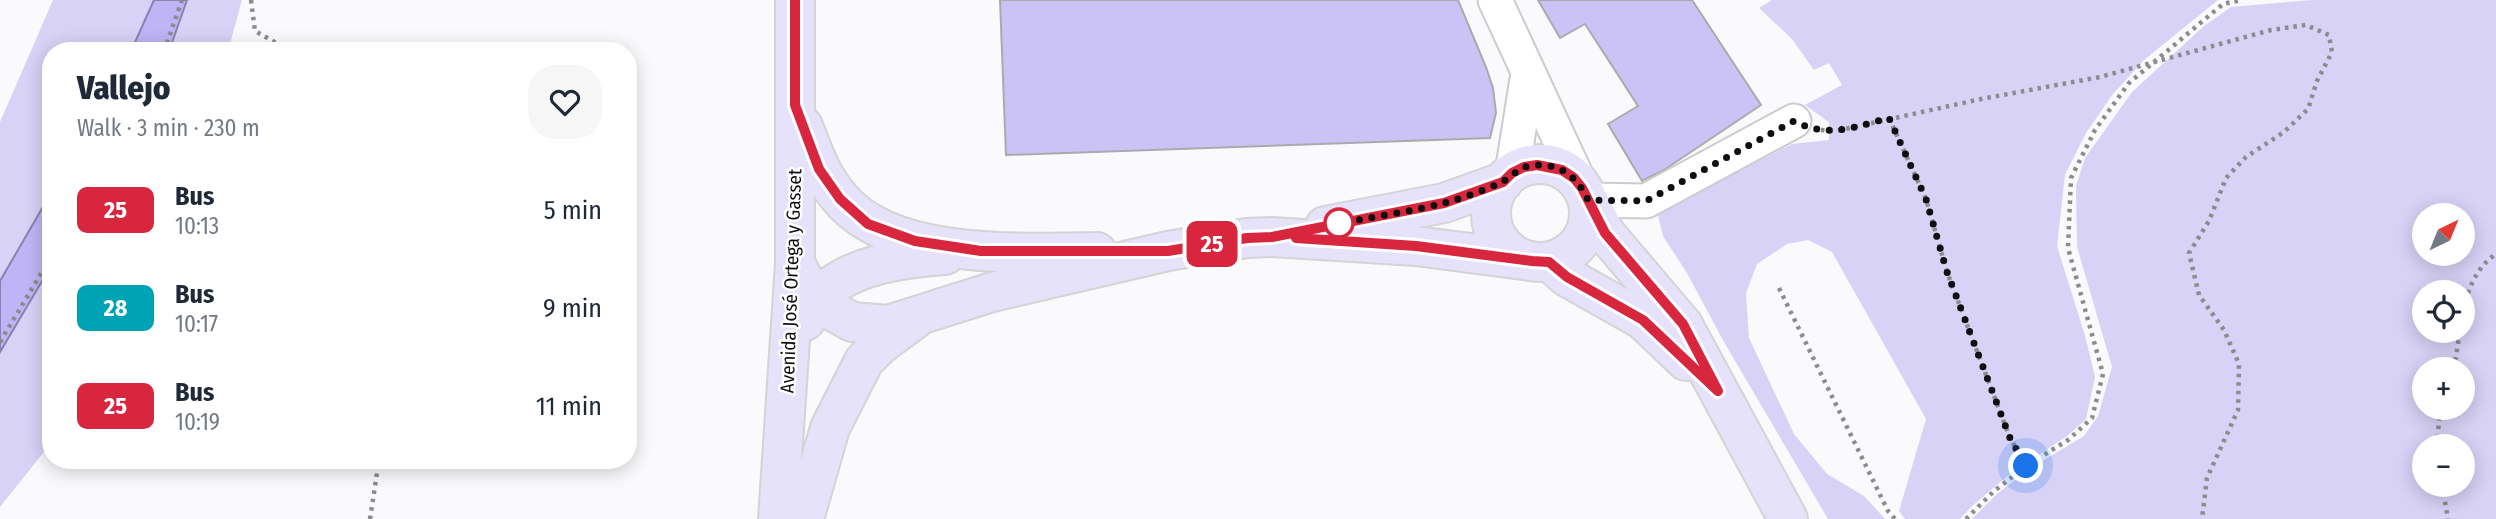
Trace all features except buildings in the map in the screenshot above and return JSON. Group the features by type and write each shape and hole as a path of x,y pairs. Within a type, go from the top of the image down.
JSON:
{"main road":[{"name":"Avenida José Ortega y Gasset","path":"778,519 795,263 795,0"},
{"path":"795,105 819,169 840,199 868,224 915,241 981,251"},
{"path":"1272,237 1444,203 1508,178 1524,167 1537,165 1563,170 1574,178 1585,194 1605,233 1683,324 1788,519"},
{"path":"1508,178 1495,195 1492,210 1493,225 1508,250 1522,259 1541,262 1643,320 1718,391"},
{"path":"795,263 815,301 852,322 888,325 992,292 1168,251 1247,238 1272,237 1416,246 1541,262 1563,257 1582,239 1589,214 1585,194"},
{"path":"791,348 815,301 836,283 861,271 907,258 981,251 1168,251"},
{"path":"804,519 830,428 864,361 881,344 917,318"}],"street":[{"path":"1495,0 1585,194 1646,201 1794,121"},
{"path":"1508,178 1528,73"}],"path":[{"path":"167,42 181,0"},
{"path":"251,0 255,31 274,42"},
{"path":"1966,519 1993,492 2026,466 2068,440 2092,418 2103,374 2067,248 2070,178 2095,130 2129,83 2223,4 2241,0"},
{"path":"1794,121 1811,129 1836,131 1889,118 2100,77 2271,30 2306,25 2329,34 2332,52 2317,81 2308,109 2284,132 2246,156 2226,178 2209,221 2189,253 2199,295 2224,330 2239,364 2238,410 2207,478 2202,519"},
{"path":"1889,118 1926,199 1947,272 2010,438 2026,466"},
{"path":"2474,280 2483,263 2496,254"},
{"path":"0,342 42,272"},
{"path":"1779,288 1888,511 1895,519"},
{"path":"370,519 378,469"},
{"path":"2444,497 2448,519"}],"shaded area":[{"path":"53,0 154,0 135,42 42,42 42,209 0,281 0,122"},
{"path":"154,0 187,0 172,42 135,42"},
{"path":"187,0 242,0 230,42 172,42"},
{"path":"1772,0 2218,0 2144,60 2113,94 2086,133 2065,175 2057,246 2095,377 2086,419 2067,436 2011,473 1960,519 1905,519 1899,511 1926,419 1832,252 1808,240 1787,244 1757,264 1746,293 1749,338 1794,434 1827,474 1864,496 1885,519 1828,519 1663,236 1657,212 1792,144 1829,140 1829,122 1805,105 1842,85 1829,63 1814,70 1792,39 1759,8"},
{"path":"2312,0 2496,0 2496,519 1972,519 1997,494 2029,469 2084,436 2098,416 2112,367 2077,247 2076,186 2085,158 2132,92 2204,26 2231,7"},
{"path":"42,209 42,281 0,352 0,281"},
{"path":"42,281 42,454 0,507 0,352"}],"bus line":[{"name":"25","path":"795,0 795,105 819,169 840,199 868,224 915,241 981,251 1168,251 1247,238 1272,237 1444,203 1503,182 1524,167 1550,166 1563,170 1582,188 1605,233 1683,324 1718,391 1643,320 1567,277 1549,262 1416,246 1296,238"}],"route":[{"path":"1339,223 1337,224 1444,203 1503,182 1524,167 1537,165 1562,170 1574,178 1588,200 1646,201 1794,121 1811,129 1836,131 1889,118 1926,199 1947,272 2010,438 2026,466"}]}
